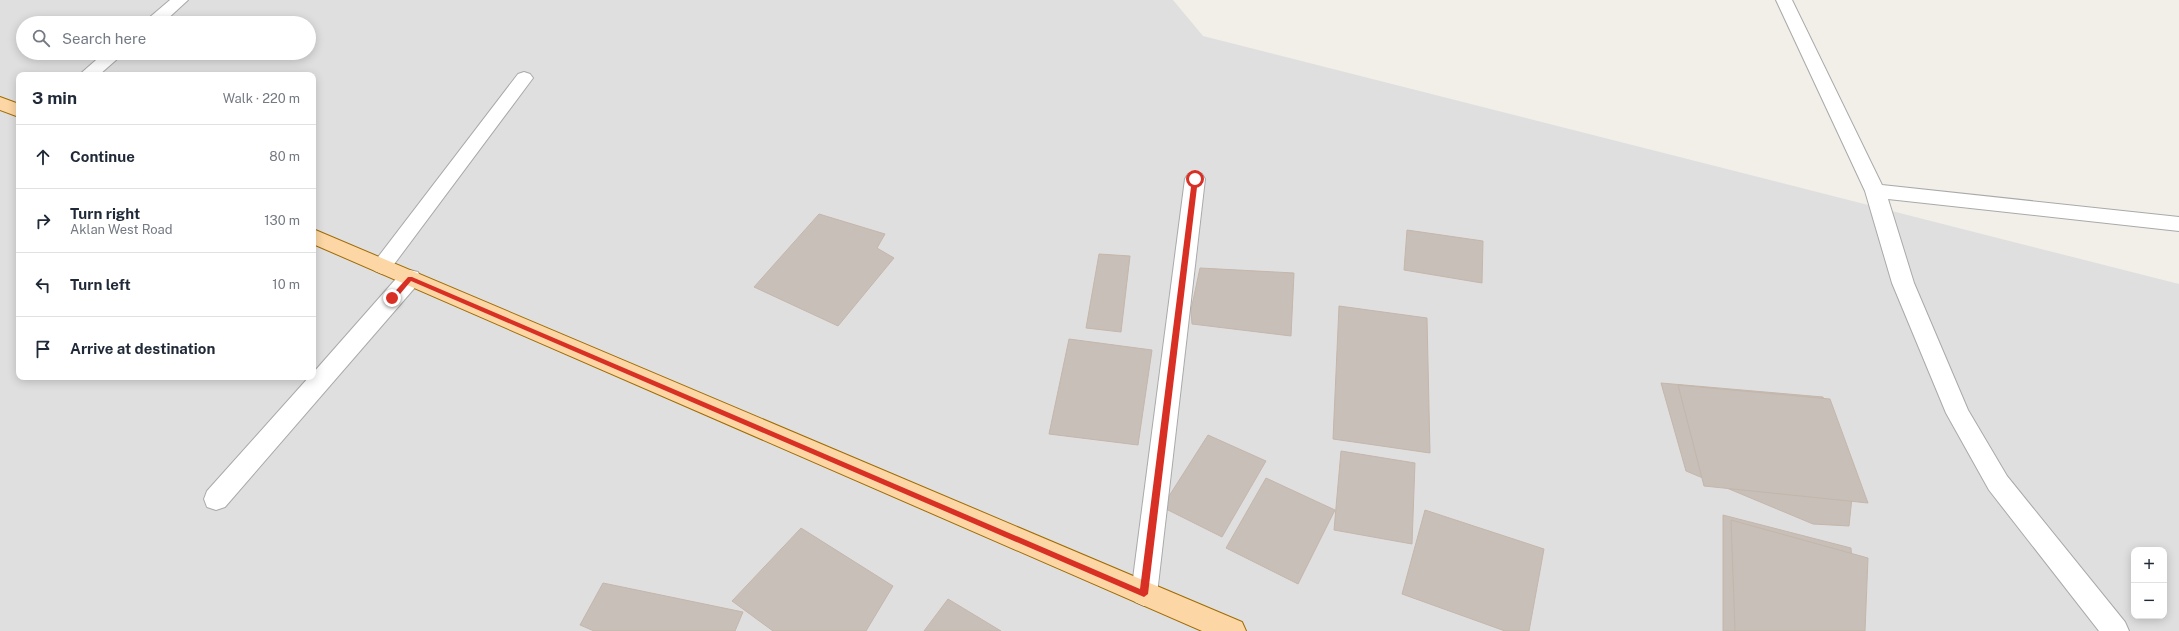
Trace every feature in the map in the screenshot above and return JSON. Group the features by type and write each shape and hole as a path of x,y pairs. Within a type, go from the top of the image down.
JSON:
{"main road":[{"path":"0,103 16,110"},
{"path":"316,237 1232,631"}],"street":[{"path":"161,16 180,0"},
{"path":"1784,0 1875,191 1903,283 1958,412 1998,483 2115,631"},
{"path":"92,72 106,60"},
{"path":"382,266 524,78"},
{"path":"1144,594 1195,179"},
{"path":"1875,191 2179,224"},
{"path":"216,499 410,278"}],"shaded area":[{"path":"0,0 1173,0 1203,36 2179,284 2179,631 0,631"}],"building":[{"path":"819,214 885,234 877,248 894,258 838,326 754,287"},
{"path":"1407,230 1483,241 1482,283 1404,270"},
{"path":"1099,254 1130,256 1121,332 1086,328"},
{"path":"1200,268 1294,273 1291,336 1192,324 1191,310"},
{"path":"1339,306 1427,318 1430,453 1333,439"},
{"path":"1069,339 1152,350 1138,445 1049,434"},
{"path":"1661,383 1823,397 1855,469 1849,526 1813,524 1686,471"},
{"path":"1678,385 1830,399 1868,503 1704,486"},
{"path":"1208,435 1266,461 1222,537 1162,507"},
{"path":"1341,451 1415,463 1412,544 1334,530"},
{"path":"1266,478 1335,510 1298,584 1226,548"},
{"path":"1425,510 1544,549 1529,631 1505,631 1402,594"},
{"path":"1723,515 1851,548 1858,631 1723,631"},
{"path":"1731,520 1868,558 1865,631 1735,631"},
{"path":"801,528 893,586 866,631 773,631 732,601"},
{"path":"603,583 743,612 735,631 594,631 580,625"},
{"path":"948,599 1001,631 924,631"}],"route":[{"path":"392,298 410,278 1144,594 1195,179"}]}
